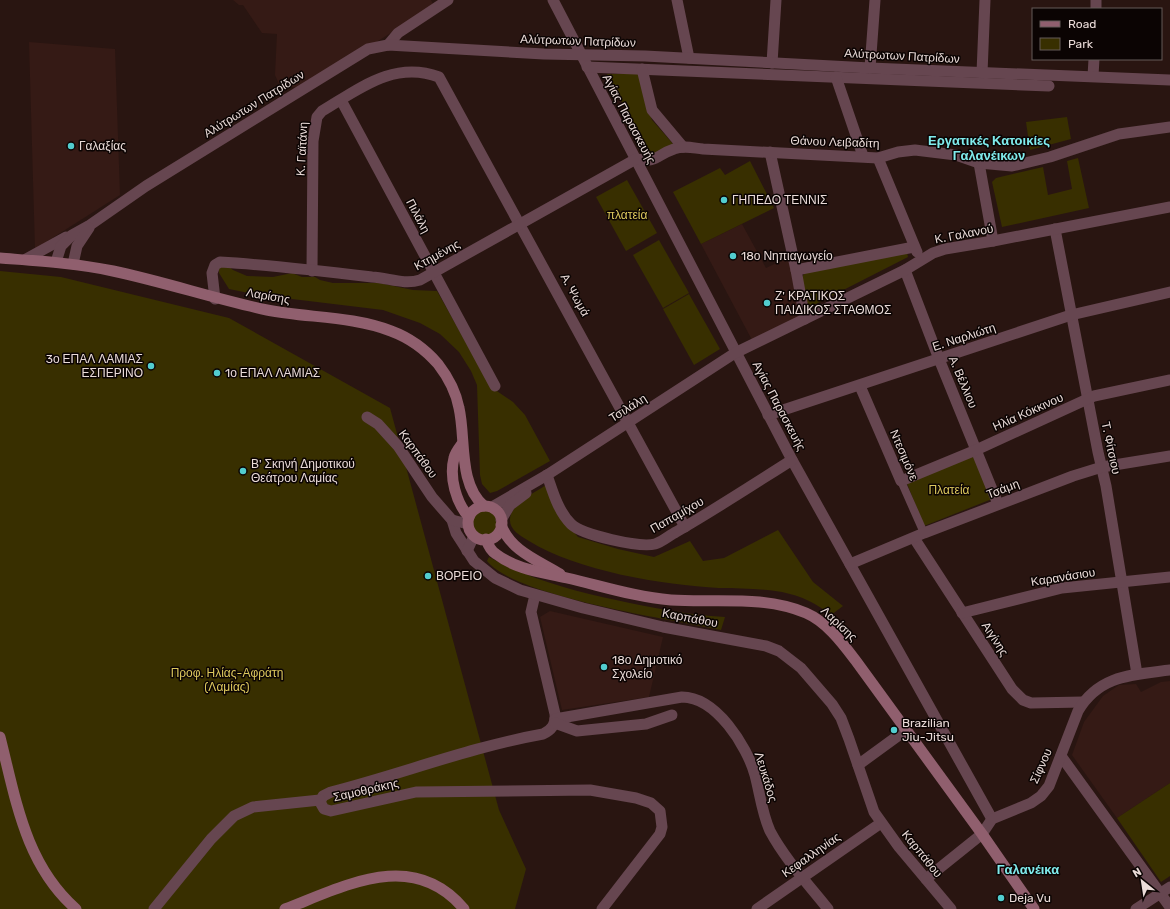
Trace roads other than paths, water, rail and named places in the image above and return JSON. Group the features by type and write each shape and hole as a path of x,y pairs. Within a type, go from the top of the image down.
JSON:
{"main road":[{"name":"Λαρίσης","path":"0,258 56,262 113,271 215,299 269,310 376,326 413,341 432,357 452,387 460,409 462,444 471,489 477,500 488,506"},
{"name":"Λαρίσης","path":"462,444 454,457 454,480 461,508 469,521"},
{"path":"488,506 498,512 501,522 496,535 486,539 474,536 469,521 475,509 488,506"},
{"name":"Λαρίσης","path":"501,522 509,540 521,551 566,577"},
{"name":"Λαρίσης","path":"486,539 495,554 521,567 548,575 566,577 653,598 691,601 756,602 783,606 806,613 816,619 846,648 982,834 1034,909"},
{"path":"0,737 30,845 50,882 76,909"},
{"path":"285,909 362,881 385,876 404,876 416,877 438,886 449,893 464,909"}],"street":[{"path":"388,45 398,33 448,0"},
{"name":"Αγίας Παρασκευής","path":"553,0 792,460 992,819"},
{"path":"677,0 689,58"},
{"path":"772,63 776,0"},
{"path":"870,68 875,0"},
{"path":"982,73 985,0"},
{"name":"Αλύτρωτων Πατρίδων","path":"56,262 60,246 72,235 90,226 146,186 368,49 388,45 544,54 580,53 870,68 1170,80"},
{"path":"1093,76 1094,60"},
{"path":"587,67 1049,86"},
{"path":"642,69 652,110 683,146"},
{"name":"Κ. Γαϊτάνη","path":"312,271 315,126 317,117 322,111 387,74 399,72 428,72 439,77"},
{"name":"Α. Ψωμά","path":"439,77 630,422 685,527"},
{"path":"836,77 863,156"},
{"name":"Πιλάλη","path":"341,100 495,386"},
{"name":"Θάνου Λειβαδίτη","path":"636,159 649,162 683,146 878,158 898,152 914,150 956,155 979,163 1012,166 1026,164 1119,134 1170,128"},
{"path":"770,152 796,270 805,319"},
{"path":"878,158 914,247 922,259"},
{"name":"Κτημένης","path":"215,299 212,273 215,265 220,262 374,277 405,282 420,280 636,159"},
{"path":"979,163 993,241"},
{"name":"Κ. Γαλανού","path":"736,353 906,270 922,259 944,249 993,241 1170,206"},
{"path":"73,264 78,246 90,226"},
{"name":"Τ. Φίτσιου","path":"1055,229 1102,467 1123,583 1136,674"},
{"path":"26,259 72,235"},
{"path":"796,270 914,247"},
{"name":"Α. Βέλλιου","path":"906,270 939,359 998,504"},
{"name":"Ε. Ναρλιώτη","path":"768,415 860,386 1071,315 1170,292"},
{"name":"Τσιλάλη","path":"533,484 736,353"},
{"name":"Ηλία Κόκκινου","path":"901,481 976,450 1101,394 1170,380"},
{"name":"Ντεσιμόνε","path":"860,386 901,481 919,536"},
{"name":"Καρπάθου","path":"368,416 378,424 398,446 432,497 452,520 456,533 466,551 481,568 495,578 512,587 535,595 583,608 663,627 762,645 779,651 794,662 812,678 832,704 843,723 869,802 881,823 951,909"},
{"name":"Τσάμη","path":"850,564 998,504 1102,467 1170,456"},
{"name":"Παπαμίχου","path":"547,475 554,494 566,518 572,524 583,531 620,541 647,545 656,544 685,527 792,460"},
{"path":"488,506 533,484"},
{"path":"501,522 510,505 529,491 533,484"},
{"path":"452,520 469,521"},
{"path":"466,551 474,536"},
{"name":"Αιγίνης","path":"919,536 962,613 1012,689 1023,700 1031,703 1083,702"},
{"name":"Καρανάσιου","path":"962,613 1062,588 1170,578"},
{"path":"535,595 531,612 555,721 576,731 646,724 672,715"},
{"name":"Σίφνου","path":"992,819 1031,803 1041,796 1049,786 1074,719 1083,702 1102,685 1136,674 1170,670"},
{"name":"Λευκάδος","path":"555,721 680,698 692,698 701,702 723,720 741,744 755,775 762,807 770,829 802,877 828,909"},
{"name":"Σαμοθράκης","path":"555,721 550,730 543,734 476,748 386,777 331,792 320,800 324,810 331,812 416,792 484,792 574,789 616,794 651,803 660,811 662,827 660,834 656,842 602,909"},
{"path":"858,765 906,730"},
{"path":"1061,756 1170,907"},
{"path":"154,909 211,839 234,816 254,807 320,800"},
{"path":"926,879 982,834 992,819"},
{"name":"Κεφαλληνίας","path":"757,909 881,823"},
{"path":"1136,909 1170,887"}],"place":[{"name":"Γαλαξίας","path":"71,146"},
{"name":"ΓΗΠΕΔΟ ΤΕΝΝΙΣ","path":"724,200"},
{"name":"18ο Νηπιαγωγείο","path":"733,256"},
{"name":"Ζ' ΚΡΑΤΙΚΟΣ ΠΑΙΔΙΚΟΣ ΣΤΑΘΜΟΣ","path":"767,303"},
{"name":"3ο ΕΠΑΛ ΛΑΜΙΑΣ ΕΣΠΕΡΙΝΟ","path":"151,366"},
{"name":"1ο ΕΠΑΛ ΛΑΜΙΑΣ","path":"217,373"},
{"name":"Β' Σκηνή Δημοτικού Θεάτρου Λαμίας","path":"243,471"},
{"name":"ΒΟΡΕΙΟ","path":"428,576"},
{"name":"18ο Δημοτικό Σχολείο","path":"604,667"},
{"name":"Brazilian Jiu-Jitsu","path":"894,730"},
{"name":"Deja Vu","path":"1001,898"}],"district":[{"name":"Εργατικές Κατοικίες Γαλανέικων","path":"989,148"},
{"name":"Γαλανέικα","path":"1028,869"}],"park label":[{"name":"πλατεία","path":"627,215"},
{"name":"Πλατεία","path":"949,490"},
{"name":"Προφ. Ηλίας-Αφράτη (Λαμίας)","path":"227,680"}]}
